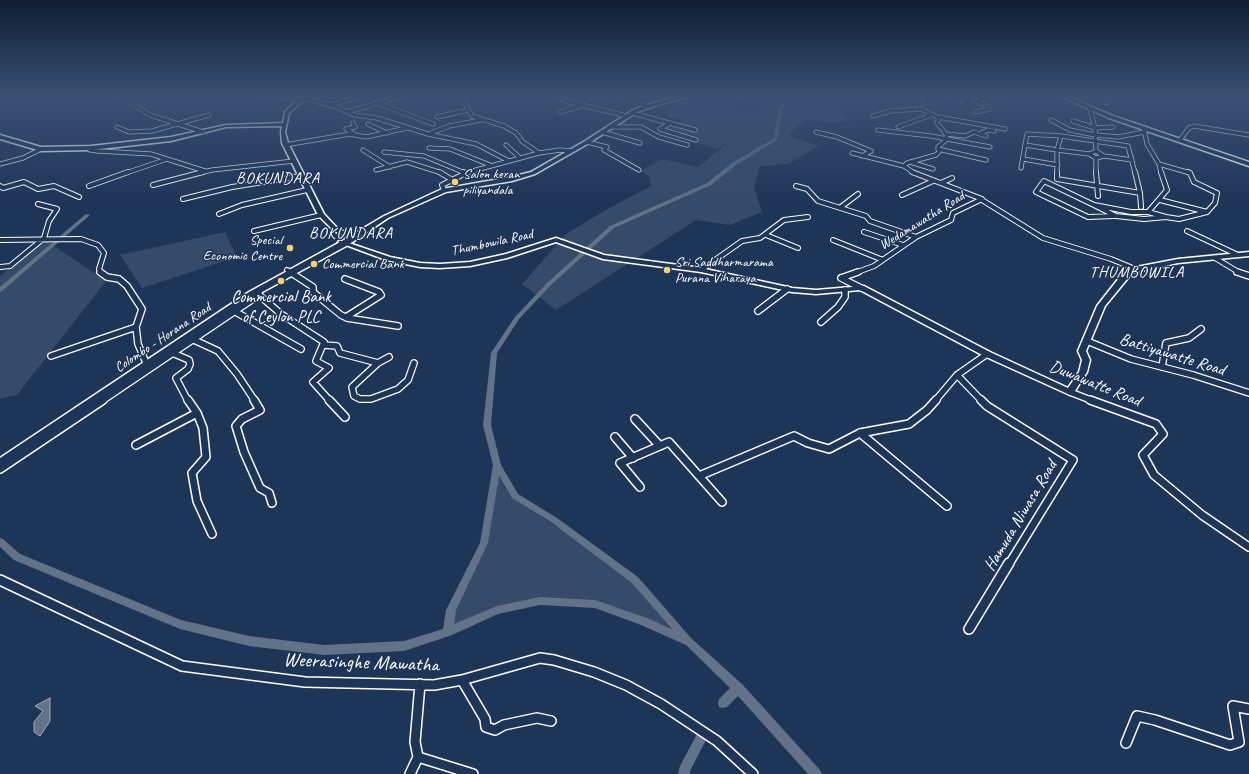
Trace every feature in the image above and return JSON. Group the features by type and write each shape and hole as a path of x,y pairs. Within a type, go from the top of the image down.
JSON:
{"main road":[{"name":"Colombo - Horana Road","path":"0,464 254,289 347,240 386,217 444,189 524,176 538,170 599,131"},
{"name":"Colombo - Horana Road","path":"569,151 602,132"},
{"name":"Colombo - Horana Road","path":"0,458 145,363 169,352 259,293 289,271"}],"street":[{"path":"128,131 141,131"},
{"path":"0,137 41,149 90,148 171,139 206,131"},
{"path":"283,131 285,145 354,134"},
{"path":"349,131 366,137 395,131"},
{"path":"383,131 387,133"},
{"path":"419,131 476,144 507,160"},
{"path":"428,134 438,131"},
{"path":"513,131 522,138 523,142 539,153"},
{"path":"647,131 658,137 687,145"},
{"path":"667,131 696,140"},
{"path":"889,131 946,137 990,147"},
{"path":"942,131 946,137"},
{"path":"981,133 985,131"},
{"path":"1076,131 1118,137 1141,131"},
{"path":"1095,131 1096,151"},
{"path":"1145,131 1147,144 1159,164 1164,185 1167,190 1160,200 1154,204 1148,212"},
{"path":"1149,131 1180,140 1249,164"},
{"path":"1180,140 1187,131"},
{"path":"1225,131 1249,135"},
{"path":"602,132 640,143"},
{"path":"816,132 837,137 871,151 862,156"},
{"path":"904,166 910,162 936,155 938,147 946,137 965,136 974,132 981,133 986,136"},
{"path":"1021,168 1028,133 1061,136 1128,146 1142,207"},
{"path":"1061,136 1057,150 1057,179 1140,193"},
{"path":"587,142 607,147 604,150 639,170"},
{"name":"Thumbowila Road","path":"285,145 321,215 347,240 388,259 420,265 440,266 470,264 507,256 556,240 603,257 701,270 787,289 816,292 861,288"},
{"path":"506,145 519,157"},
{"path":"1025,145 1089,154 1096,158 1104,156 1132,160"},
{"path":"90,148 90,150 98,151 143,154 167,159 205,171"},
{"path":"429,148 450,149 490,165"},
{"path":"0,164 23,158 41,149"},
{"path":"938,149 986,160"},
{"path":"363,150 390,167"},
{"path":"444,189 442,185 451,180 465,173 490,165 539,153 569,151"},
{"path":"1089,154 1096,151"},
{"path":"1096,151 1104,156"},
{"path":"384,152 424,156 465,173"},
{"name":"Wedamawatha Road","path":"852,153 904,166 911,172 979,197 982,200 953,213 951,220 916,237 874,266 841,278 861,288"},
{"path":"392,156 404,162 444,174 451,180"},
{"path":"1096,158 1096,186 1098,196"},
{"path":"89,186 167,159"},
{"path":"1023,159 1058,165"},
{"path":"153,185 205,171 294,162"},
{"path":"376,170 404,162"},
{"path":"910,162 933,169"},
{"path":"1116,216 1044,181 1036,192 1088,217 1116,216 1144,219 1179,219 1207,212 1215,203 1217,193 1194,182 1190,173 1159,164"},
{"path":"183,198 232,187 301,176"},
{"path":"940,183 952,178"},
{"path":"902,195 933,181"},
{"path":"0,186 3,188 24,182 38,189 54,186 79,197"},
{"path":"796,186 807,189 818,201 866,216 870,221 916,237"},
{"path":"219,214 242,205 307,190"},
{"path":"841,207 858,194"},
{"path":"982,200 1043,238 1111,259 1135,269"},
{"path":"1160,200 1207,212"},
{"path":"0,267 10,266 44,238 49,221 57,209 38,204"},
{"path":"1094,205 1131,212 1148,212 1166,218"},
{"path":"254,231 321,215"},
{"path":"701,270 742,241 752,240 766,235 784,220 808,217"},
{"path":"1187,231 1238,255"},
{"path":"864,232 903,246"},
{"path":"766,235 798,248"},
{"path":"0,240 44,238 81,239 98,245 104,253 99,269 101,273 107,277 120,279 127,286 142,309 136,328 138,344 145,363"},
{"path":"833,240 883,260"},
{"path":"1070,392 1083,372 1086,360 1082,351 1101,306 1125,274 1135,269 1178,261 1249,254"},
{"path":"1216,258 1237,272 1249,276"},
{"path":"289,271 313,287 313,292 346,317 398,326"},
{"path":"345,279 379,292 381,295 346,317"},
{"name":"Duwawatte Road","path":"861,288 987,354 1070,392 1156,424 1163,434 1143,455 1154,475 1202,516 1249,547"},
{"path":"758,311 787,289"},
{"path":"821,322 838,307 845,296 845,290"},
{"path":"0,470 169,352 192,339 259,293 281,314 319,337 324,342 316,361 328,366 329,368 313,382 345,417"},
{"path":"234,311 301,349"},
{"path":"51,356 136,328"},
{"path":"1162,367 1166,343 1189,338 1201,329"},
{"path":"192,339 218,351 237,374 258,405 260,410 242,419 236,426 236,430 260,488 270,493 272,503"},
{"name":"Battiyawatte Road","path":"1087,341 1131,359 1249,393"},
{"path":"324,345 337,346 340,353 378,363"},
{"path":"169,352 189,360 190,364 188,369 176,378 197,413 204,428 206,457 192,473 197,501 212,534"},
{"path":"699,476 794,436 808,443 829,449 860,433 909,424 927,410 957,375 987,354"},
{"path":"389,357 378,363 352,387 352,392 360,399 371,399 398,389 408,380 414,363"},
{"name":"Hamuda Niwasa Road","path":"957,375 987,406 1073,460 969,629"},
{"path":"136,445 197,413"},
{"path":"635,419 660,446"},
{"path":"860,433 947,506"},
{"path":"615,437 633,458"},
{"path":"640,487 620,463 669,442 722,502"},
{"name":"Weerasinghe Mawatha","path":"0,580 182,666 305,682 434,685 462,680 540,658 554,660 594,672 626,685 662,704 717,741 753,774"},
{"path":"462,680 485,719 486,727 495,730 504,725 537,718 551,721"},
{"path":"410,774 418,757 415,742 420,684"},
{"path":"1126,744 1138,716 1155,720 1230,745 1239,742 1233,706 1249,709"},
{"path":"418,757 473,774"}],"shaded area":[{"path":"792,131 788,135 819,146 788,164 760,166 754,187 762,212 730,225 696,220 556,310 522,284 566,234 604,211 651,186 649,176 640,171 662,159 698,167 729,142 717,149 665,132"},
{"path":"225,232 237,257 142,288 120,255"},
{"path":"45,240 106,281 17,395 0,399 0,276"},
{"path":"498,476 511,496 567,534 632,582 675,629 594,601 540,599 498,607 451,627 455,609 487,544"},
{"path":"50,698 50,721 40,736 34,732 34,722 43,711 35,706"}],"waterway":[{"path":"497,465 487,425 494,353 517,318 549,284 612,227 709,184 734,164 776,139 777,131"},
{"path":"0,290 88,215"},
{"path":"448,632 451,610 484,543 497,465"},
{"path":"497,465 515,496 554,520 635,580 687,639"},
{"path":"0,542 17,557 180,624 249,641 324,650 404,646 448,632"},
{"path":"448,632 497,610 540,601 595,604 644,621 690,642 738,688"},
{"path":"723,703 738,688"},
{"path":"738,688 816,774"},
{"path":"684,774 684,770 701,738"}],"place":[{"name":"Salon keran piliyandala","path":"455,182"},
{"name":"Special Economic Centre","path":"290,248"},
{"name":"Commercial Bank","path":"314,264"},
{"name":"Sri Saddharmarama Purana Viharaya","path":"667,270"},
{"name":"Commercial Bank of Ceylon PLC","path":"281,281"}],"district":[{"name":"BOKUNDARA","path":"278,179"},
{"name":"BOKUNDARA","path":"351,234"},
{"name":"THUMBOWILA","path":"1137,273"}]}
